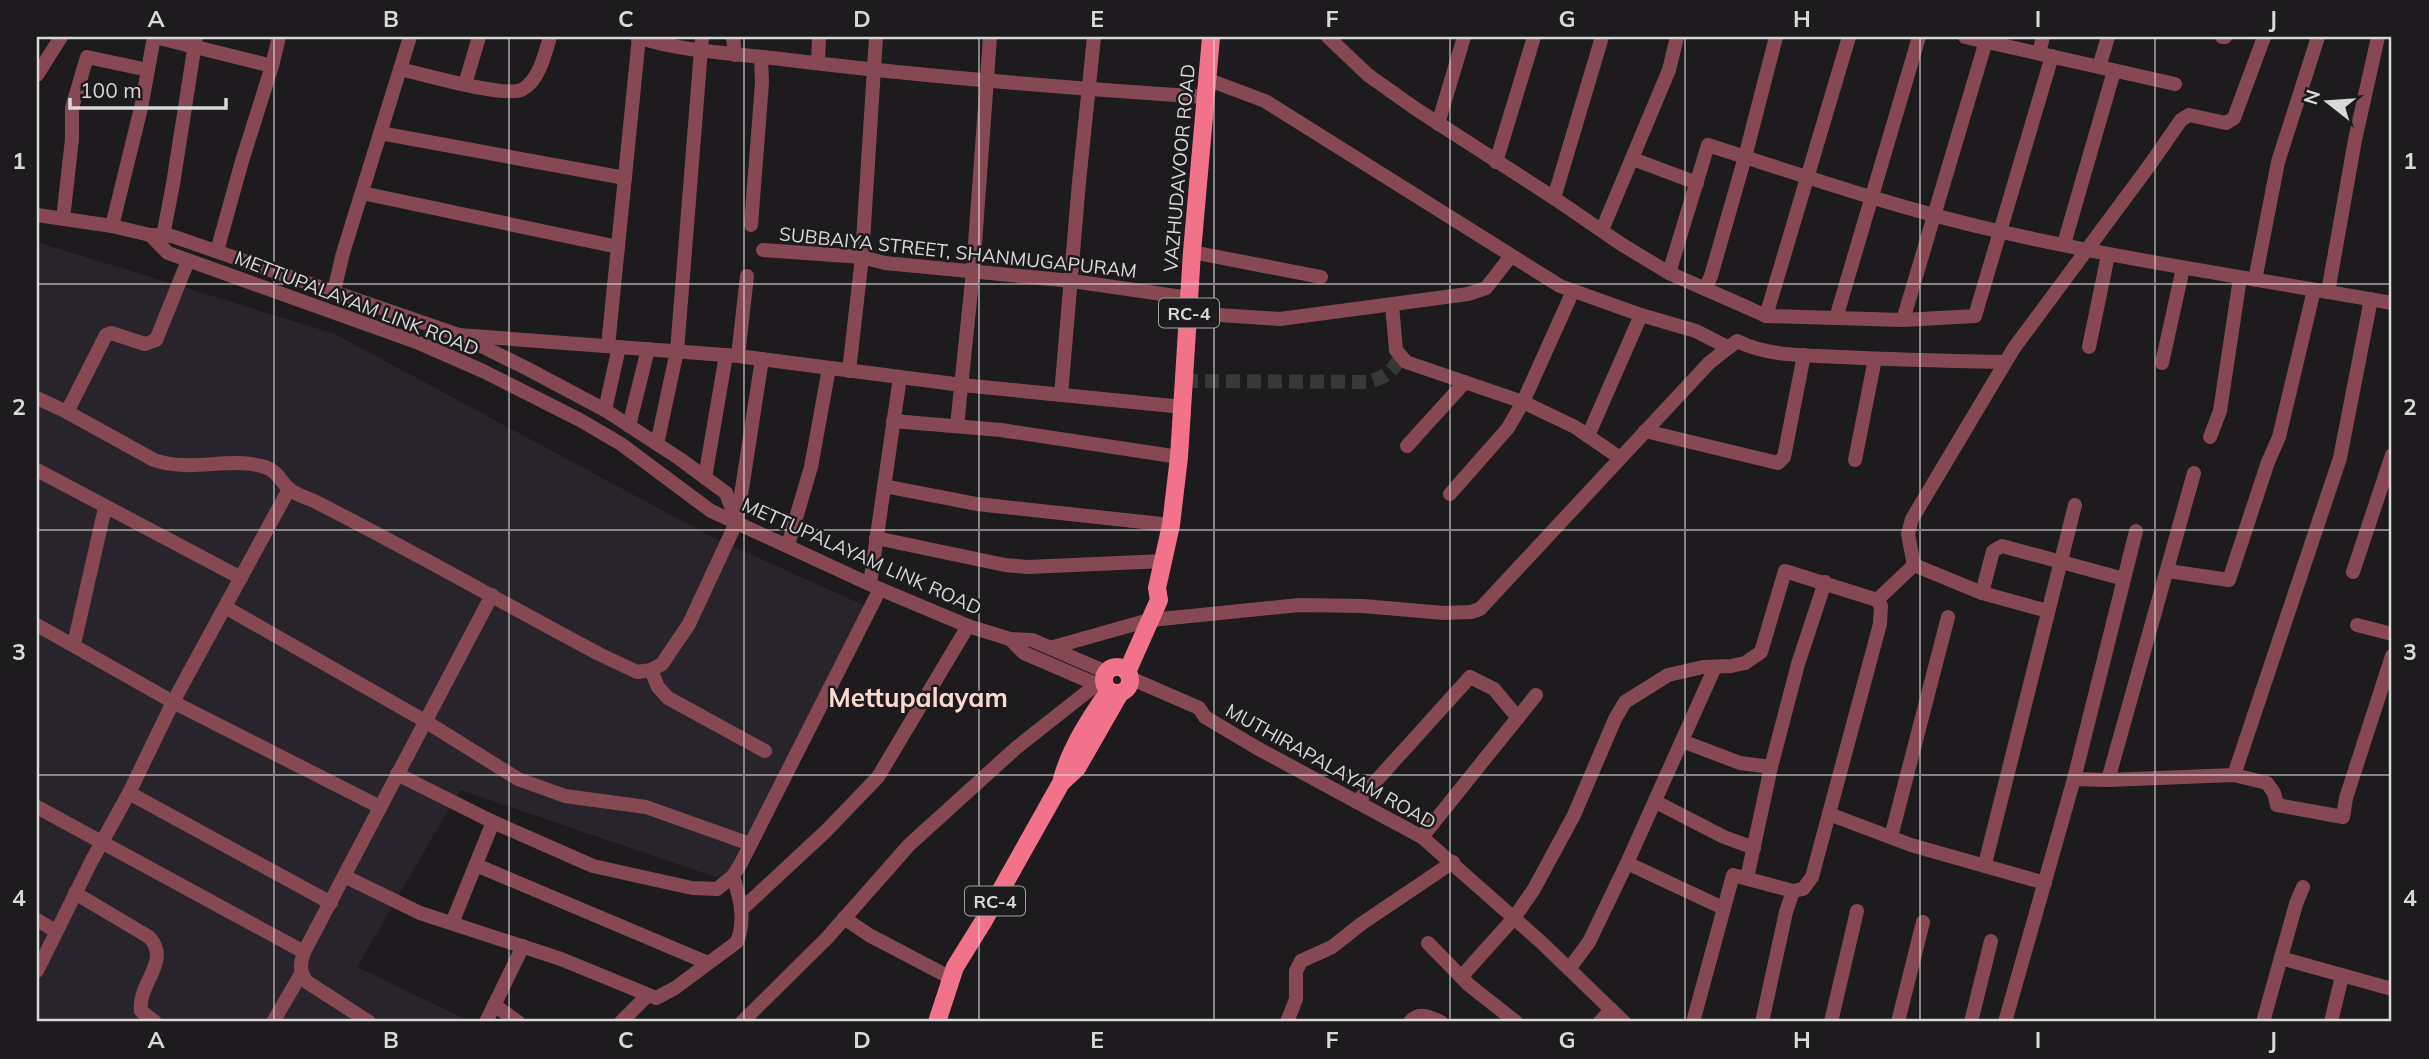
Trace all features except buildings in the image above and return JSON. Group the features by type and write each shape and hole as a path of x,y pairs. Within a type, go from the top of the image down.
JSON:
{"main road":[{"name":"VAZHUDAVOOR ROAD","path":"1116,681 1147,621 1149,598 1157,588 1171,526 1179,457 1192,253 1211,37"},
{"name":"RC-4","path":"937,1022 955,967 1061,783 1077,768 1116,681"}],"street":[{"path":"37,75 61,37"},
{"path":"112,226 155,37 196,42 272,66"},
{"path":"217,251 279,37"},
{"path":"334,291 410,37"},
{"path":"466,84 479,37"},
{"path":"400,69 499,92 518,92 525,89 540,67 550,37"},
{"path":"605,410 614,346 618,247 638,37 671,47 701,44 735,55 873,71 1088,89 1208,89 1265,100 1560,286 1696,331 1727,347"},
{"path":"733,37 735,55"},
{"path":"818,63 819,37"},
{"path":"849,371 862,257 876,37"},
{"path":"957,426 973,271 990,37"},
{"path":"1061,395 1094,37"},
{"path":"1328,37 1368,75 1438,124 1670,273 1766,316 1903,320 1975,316 2000,231 2045,55 2043,37"},
{"path":"1438,124 1461,37"},
{"path":"1496,162 1534,37"},
{"path":"1554,198 1602,37"},
{"path":"1602,230 1669,70 1675,37"},
{"path":"1705,289 1745,157 1776,37"},
{"path":"1766,316 1849,37"},
{"path":"1836,318 1919,37"},
{"path":"1969,37 2175,84"},
{"path":"2099,67 2108,37"},
{"path":"1914,565 1908,534 1912,519 2005,362 2181,120 2189,115 2226,123 2234,118 2264,37"},
{"path":"2210,438 2220,411 2247,279 2278,162 2318,37"},
{"path":"2168,571 2229,580 2268,462 2279,437 2321,291 2378,37"},
{"path":"1903,320 1986,41"},
{"path":"196,42 156,235 173,236 459,335 605,410 657,444 726,493 737,521"},
{"path":"657,444 677,351 701,44"},
{"path":"63,219 72,138 72,108 87,57 148,70"},
{"path":"751,225 762,83 761,58"},
{"path":"2064,244 2115,71"},
{"path":"380,133 625,178"},
{"path":"1670,273 1708,145 1872,198 2000,231 2108,255 2371,299 2392,300"},
{"path":"1633,159 1697,183"},
{"path":"362,192 618,247"},
{"name":"METTUPALAYAM LINK ROAD","path":"37,215 156,235 168,253 419,343 580,419 621,444 711,511 875,587 968,626 1010,639 1032,640 1116,681"},
{"name":"SUBBAIYA STREET, SHANMUGAPURAM","path":"763,250 862,257 885,263 1072,281 1189,305 1280,319 1482,291 1511,256"},
{"path":"1192,253 1321,277"},
{"path":"2090,347 2108,255"},
{"path":"67,412 106,335 111,333 145,344 156,340 188,261"},
{"path":"2162,363 2183,268"},
{"path":"705,478 747,276"},
{"path":"1450,494 1508,428 1523,402 1573,291"},
{"path":"2234,775 2333,481 2347,430 2371,299"},
{"path":"1392,304 1396,350 1406,362 1523,402 1575,427 1620,458"},
{"path":"1588,436 1641,315"},
{"path":"459,335 732,356 962,385 1183,407"},
{"path":"1050,648 1147,621 1299,605 1363,606 1444,613 1471,612 1480,608 1645,431 1727,347 1737,341 1760,349 1804,355 2005,362"},
{"path":"629,426 648,349"},
{"path":"1645,431 1778,463 1784,457 1804,355"},
{"path":"37,398 154,460 183,467 249,464 266,468 277,474 289,489 637,671 651,670 662,664 689,624 737,521 762,359"},
{"path":"1855,460 1875,359"},
{"path":"788,545 811,467 828,368"},
{"path":"397,774 578,861 692,888 717,889 733,876 750,844 875,587 876,538 900,377"},
{"path":"1407,446 1465,382"},
{"path":"893,421 1001,430 1179,457"},
{"path":"2353,572 2392,455"},
{"path":"37,470 241,579"},
{"path":"2108,780 2194,473"},
{"path":"884,486 977,504 1171,526"},
{"path":"37,971 173,702 289,489"},
{"path":"1985,864 2075,505"},
{"path":"74,644 105,508"},
{"path":"2005,1022 2074,779 2137,531"},
{"path":"876,538 1005,565 1028,567 1164,561"},
{"path":"1982,593 1993,551 1997,547 2010,548 2124,579"},
{"path":"1914,565 1982,593 2048,611"},
{"path":"1877,600 1914,565"},
{"path":"1461,977 1514,918 1534,888 1574,815 1615,719 1625,702 1668,675 1745,663 1761,652 1785,571 1877,600 1881,606 1880,624 1812,877 1803,889 1793,891 1733,875 1693,1022"},
{"path":"1747,878 1770,767 1798,664 1825,582"},
{"path":"369,1022 307,982 301,974 300,964 492,596"},
{"path":"225,607 425,721 518,779 574,798 646,807 750,844"},
{"path":"1891,837 1948,617"},
{"path":"37,625 173,702 380,807"},
{"path":"2357,625 2392,635"},
{"path":"741,909 826,831 878,777 968,626"},
{"path":"1010,639 1024,653 1116,681"},
{"path":"2074,779 2234,775 2267,783 2274,793 2277,805 2343,817 2346,799 2392,656"},
{"path":"1569,969 1589,942 1656,802 1715,667"},
{"path":"651,670 658,687 668,698 765,751"},
{"path":"1357,802 1470,677 1494,689 1518,718"},
{"path":"742,1022 827,938 909,845 1016,748 1116,681"},
{"name":"MUTHIRAPALAYAM ROAD","path":"1116,681 1193,717 1205,717 1426,841 1514,918 1624,1022"},
{"path":"1426,841 1536,695"},
{"path":"1682,741 1724,758 1770,767"},
{"path":"129,793 331,903"},
{"path":"1656,802 1724,837 1754,848"},
{"path":"37,807 304,952"},
{"path":"1829,814 1891,837 2045,883"},
{"path":"452,923 493,822"},
{"path":"1287,1022 1296,999 1296,971 1301,961 1332,947 1450,860"},
{"path":"1627,863 1723,908"},
{"path":"476,865 708,963"},
{"path":"344,876 397,903 561,959 656,998 664,996 737,942 741,932 741,909 733,876"},
{"path":"2263,1022 2303,887"},
{"path":"1762,1022 1793,891"},
{"path":"75,893 155,943 158,957 140,1004 141,1011 155,1022"},
{"path":"1831,1022 1857,911"},
{"path":"844,918 869,935 951,978"},
{"path":"37,920 56,931"},
{"path":"1898,1022 1923,922"},
{"path":"1971,1022 1991,941"},
{"path":"1428,943 1461,977 1516,1022"},
{"path":"486,1022 523,946"},
{"path":"2281,958 2392,989"},
{"path":"273,1022 301,974"},
{"path":"2331,1022 2343,976"},
{"path":"621,1022 647,996"},
{"path":"494,1005 518,1022"},
{"path":"1600,1022 1611,1009"},
{"path":"1410,1022 1422,1015 1441,1022"}],"shaded area":[{"path":"37,242 335,334 712,537 870,608 733,883 460,790 357,967 471,1022 37,1022"}],"tunnel":[{"path":"1184,381 1369,382 1388,373 1400,357"}],"district":[{"name":"Mettupalayam","path":"918,697"}]}
